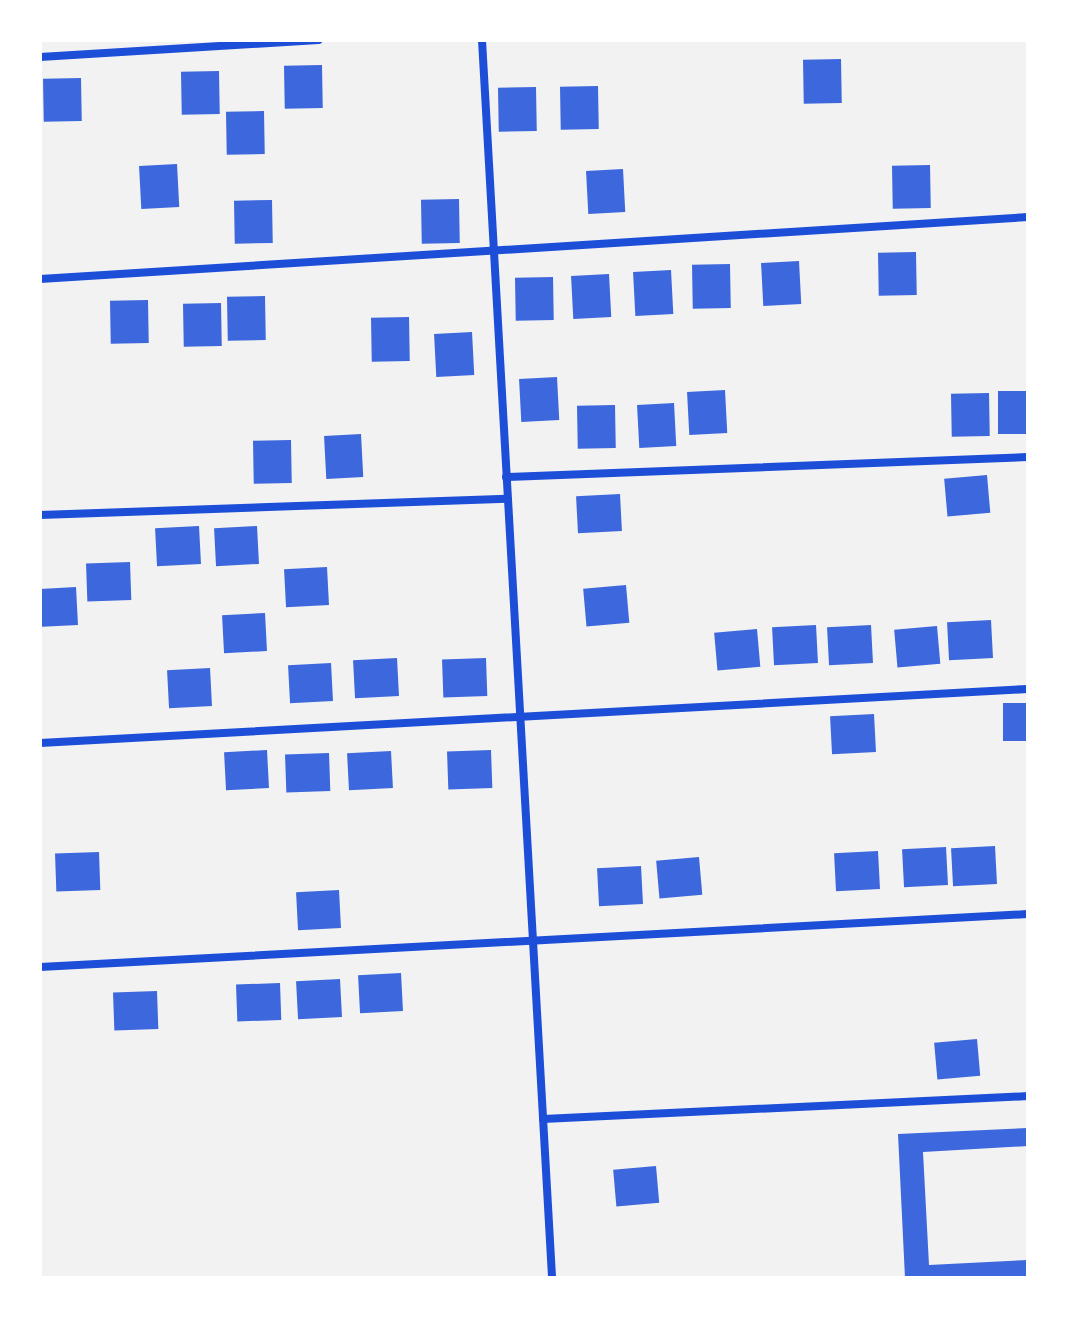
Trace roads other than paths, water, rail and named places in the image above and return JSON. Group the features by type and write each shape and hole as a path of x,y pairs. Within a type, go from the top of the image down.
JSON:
{"street":[{"path":"40,57 318,40"},
{"path":"482,40 552,1278"},
{"path":"40,279 1028,217"},
{"path":"506,477 1028,457"},
{"path":"40,515 507,499"},
{"path":"40,743 1028,689"},
{"path":"40,967 533,943 1028,914"},
{"path":"543,1119 1028,1096"}]}
